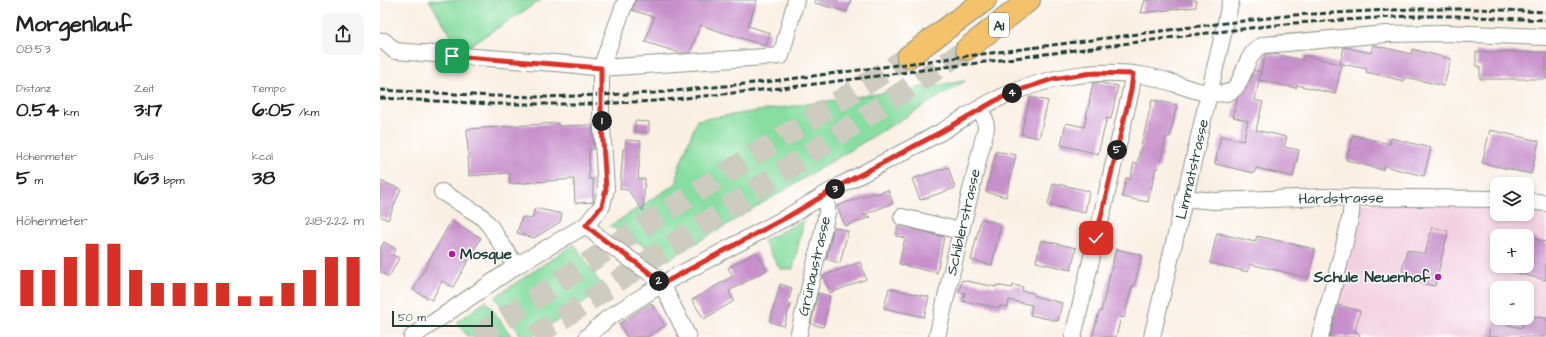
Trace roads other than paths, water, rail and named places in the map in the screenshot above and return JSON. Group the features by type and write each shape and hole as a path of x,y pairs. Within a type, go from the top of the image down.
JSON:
{"highway":[{"name":"A1","path":"908,57 985,0"},
{"name":"A1","path":"967,49 1029,0"}],"street":[{"path":"412,337 516,266 586,225 602,206 606,189 601,111 601,68 626,0"},
{"path":"380,41 384,41 394,52 601,68 781,56 796,0"},
{"name":"Limmatstrasse","path":"1152,337 1231,0"},
{"path":"587,337 608,318 662,284 789,216 824,195 941,132 979,109 1014,92 1053,79 1092,73 1133,74 1148,76 1209,93 1228,93 1237,87 1252,53 1257,48 1264,45 1386,34 1447,33 1546,37"},
{"path":"1073,337 1131,90 1133,74"},
{"name":"Schiblerstrasse","path":"939,337 961,231 986,128 985,119 979,109"},
{"path":"442,192 481,216 506,249 516,266"},
{"name":"Grünaustrasse","path":"798,337 827,213 824,195"},
{"name":"Hardstrasse","path":"1184,198 1214,201 1325,197 1490,199"},
{"path":"1320,337 1344,246 1351,214 1352,197"},
{"path":"1534,202 1546,203"},
{"path":"902,217 961,231"},
{"path":"586,225 600,238 654,276 662,284 688,337"}],"tunnel":[{"path":"534,337 967,49"},
{"path":"477,337 634,232 908,57"}],"railway":[{"path":"380,90 492,96 545,97 655,93 774,81 1294,15 1410,9 1479,9 1546,12"},
{"path":"380,98 492,104 590,104 656,101 800,86 1294,23 1410,16 1453,16 1546,20"}],"place":[{"name":"Mosque","path":"452,254"},
{"name":"Schule Neuenhof","path":"1438,277"}]}
